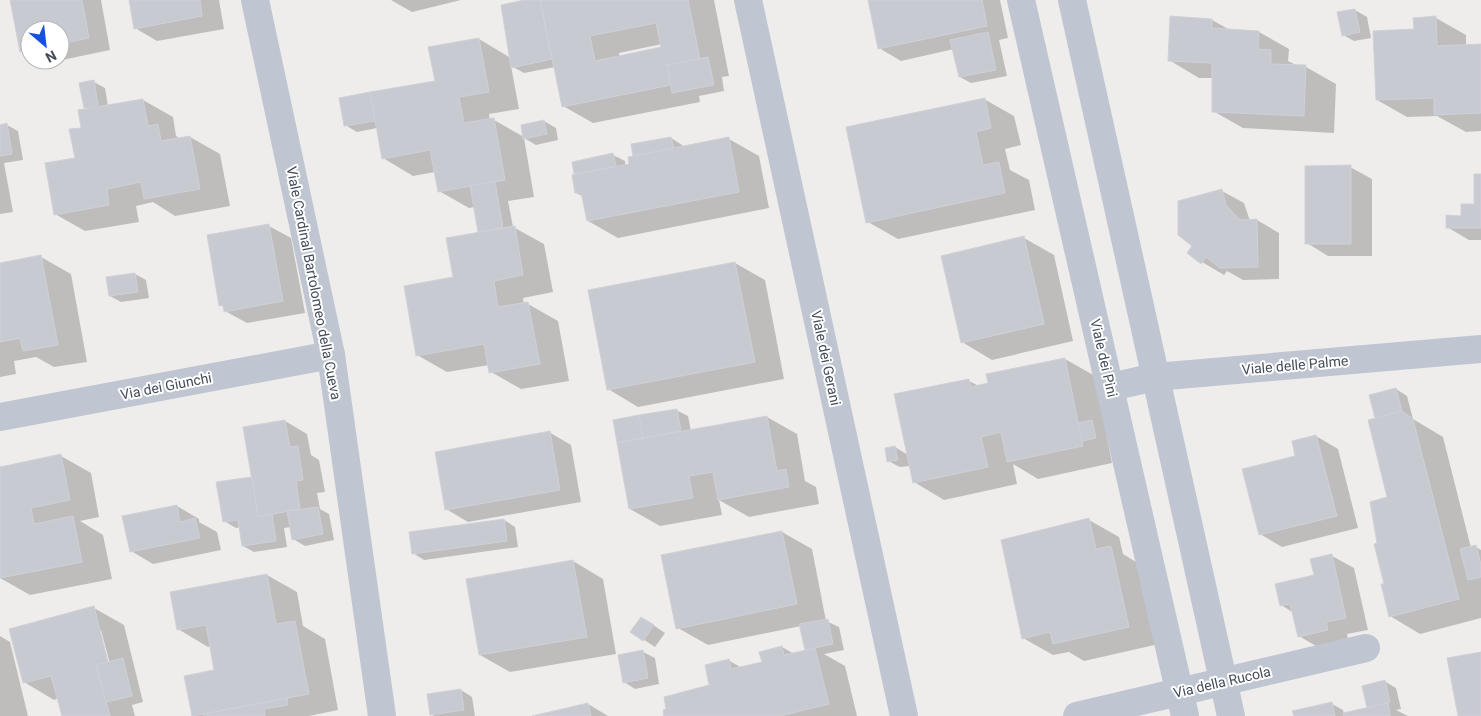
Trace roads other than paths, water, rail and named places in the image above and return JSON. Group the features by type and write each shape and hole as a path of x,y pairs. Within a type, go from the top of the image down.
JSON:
{"street":[{"name":"Viale Cardinal Bartolomeo della Cueva","path":"255,0 331,355 382,716"},
{"name":"Viale dei Gerani","path":"748,0 904,716"},
{"name":"Viale dei Pini","path":"1022,0 1183,704"},
{"path":"1072,0 1231,716"},
{"name":"Viale delle Palme","path":"1111,387 1155,377 1481,349"},
{"name":"Via dei Giunchi","path":"0,417 331,355"},
{"name":"Via della Rucola","path":"1077,716 1183,704 1224,682 1366,648"}]}
